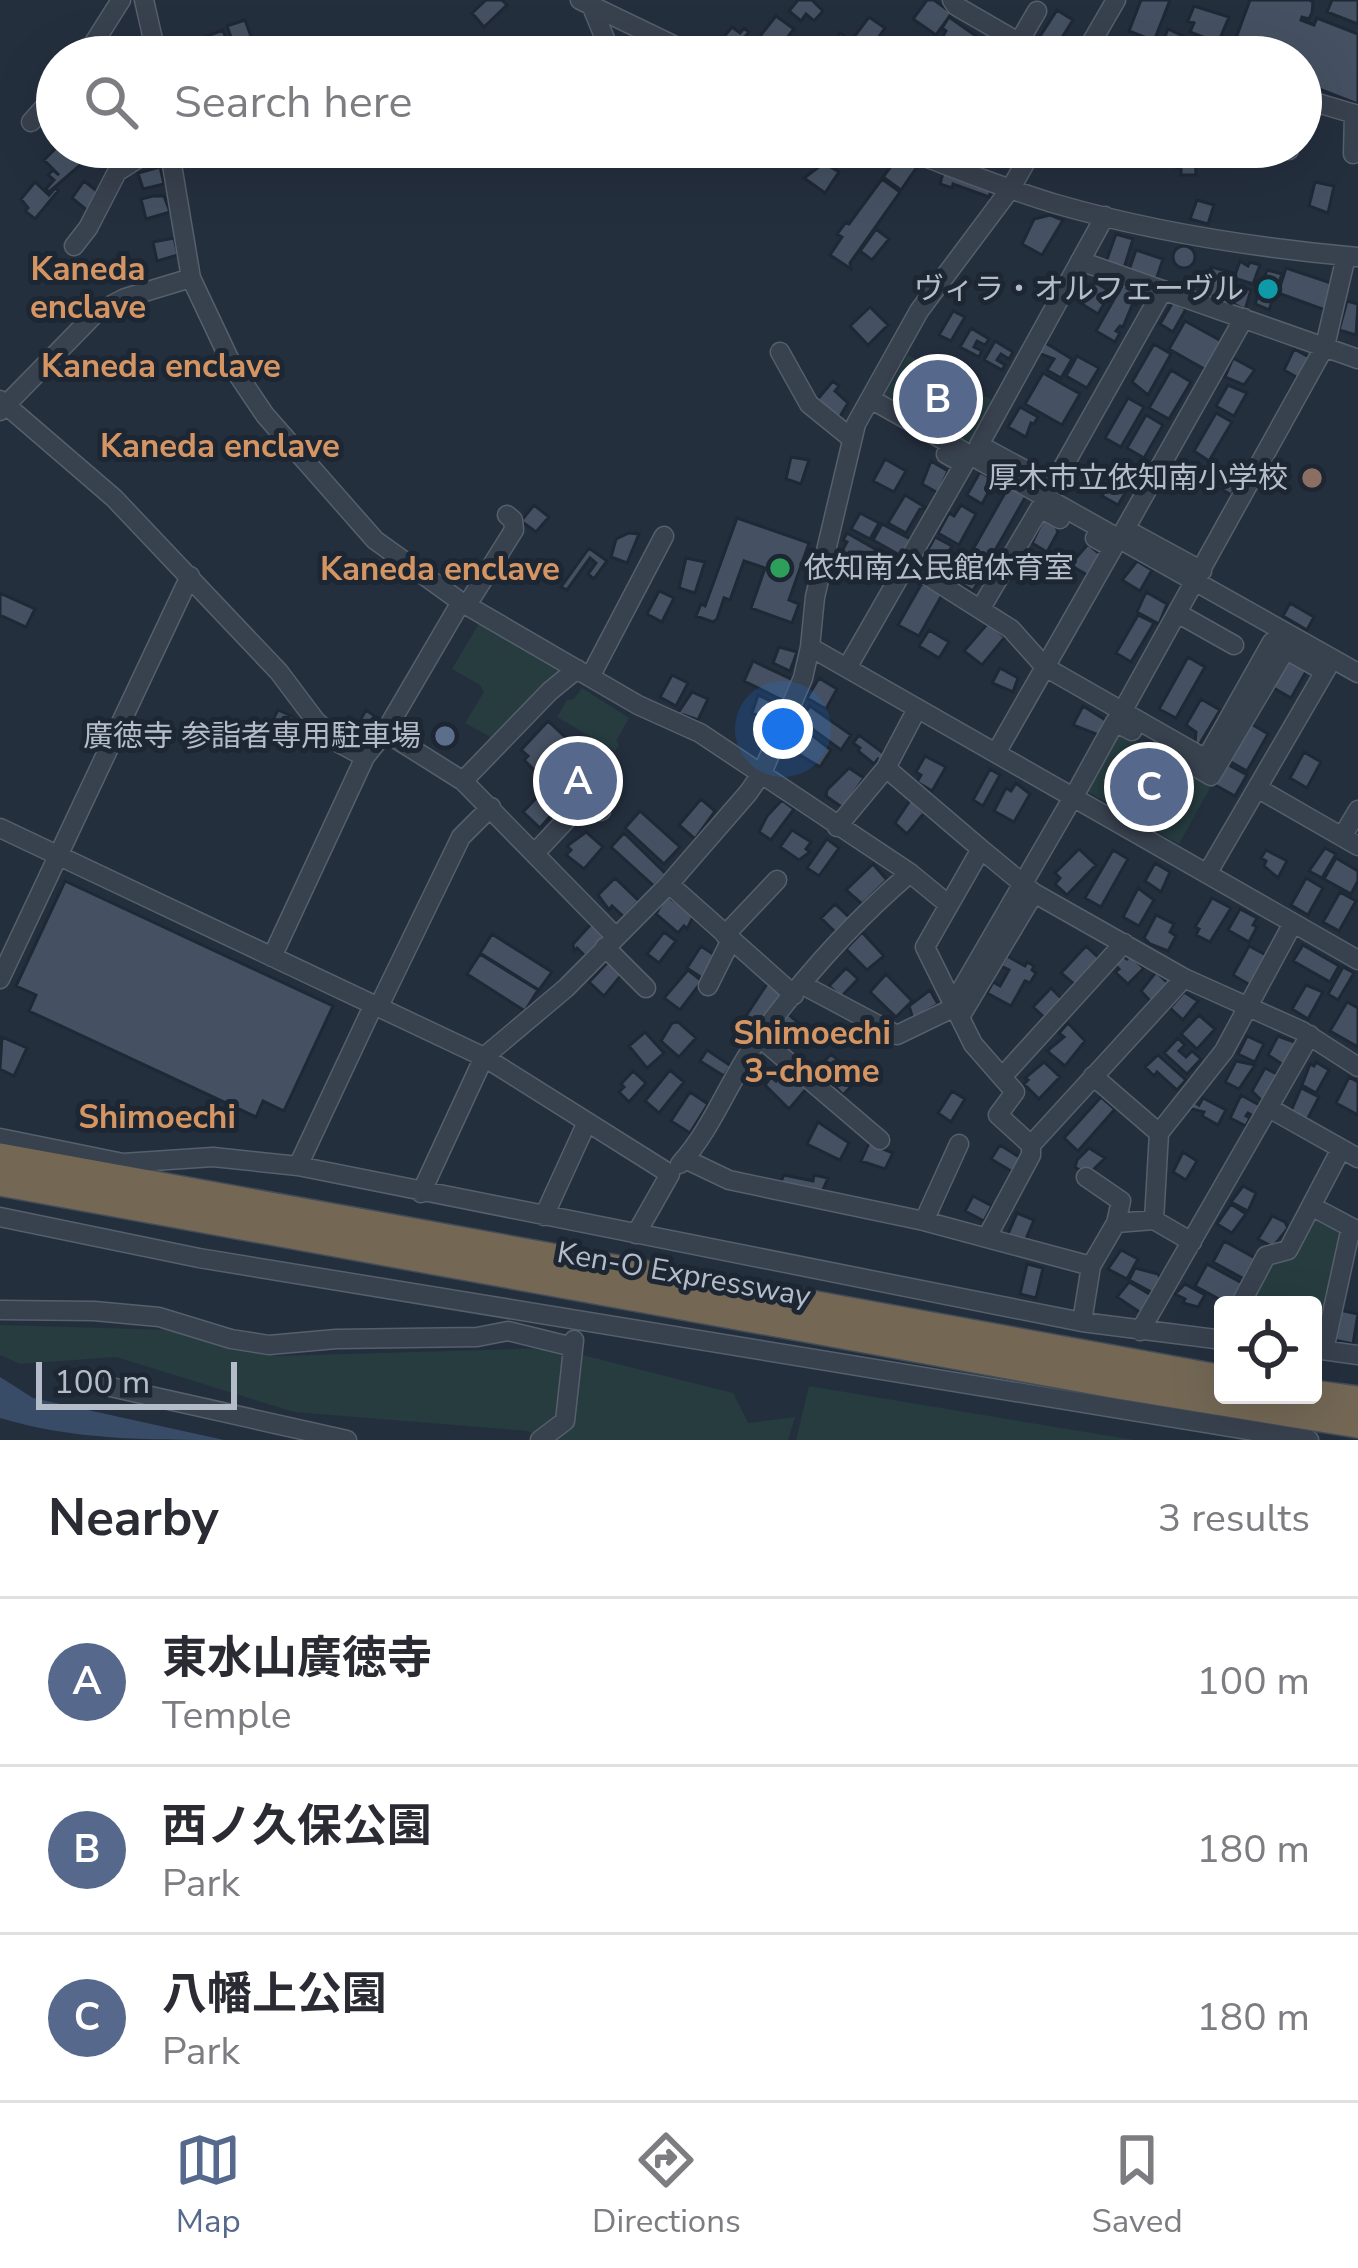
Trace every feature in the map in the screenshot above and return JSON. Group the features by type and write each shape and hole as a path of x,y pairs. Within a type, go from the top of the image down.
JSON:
{"highway":[{"name":"Ken-O Expressway","path":"0,1156 175,1204 1118,1385 1358,1424"},
{"name":"Ken-O Expressway","path":"0,1182 175,1204 1214,1377"},
{"path":"1322,1395 1358,1400"}],"street":[{"path":"98,36 121,0"},
{"path":"144,0 152,36"},
{"path":"952,0 1008,36"},
{"path":"1095,36 1115,0"},
{"path":"586,2 603,36"},
{"path":"586,2 655,36"},
{"path":"1022,36 1037,11"},
{"path":"1322,104 1356,115 1353,154"},
{"path":"31,122 36,116"},
{"path":"74,246 123,168"},
{"path":"173,168 191,278 234,370 265,415 375,539 464,603 762,773 910,873 949,905"},
{"path":"956,168 1106,216 1351,261 1325,346 1122,712"},
{"path":"421,1192 484,1057 566,988 669,884 762,773 803,678 815,597 851,438 919,311 1022,168"},
{"path":"1106,216 977,443 1050,485 1163,290"},
{"path":"1079,261 1358,359"},
{"path":"191,278 125,298 96,313 2,409 114,498 279,672 315,720 339,743 365,757"},
{"path":"1244,318 1125,530 1358,674"},
{"path":"781,352 803,396 851,438"},
{"path":"847,668 964,464 869,404"},
{"path":"869,404 1199,577"},
{"path":"981,608 1040,508 1113,548 996,753"},
{"path":"272,957 365,757 514,530 507,515"},
{"path":"463,781 550,691 584,673 664,536"},
{"path":"907,563 1011,629 1045,667 1206,759 1272,642 1331,661"},
{"path":"0,979 190,576"},
{"path":"1179,614 1234,645"},
{"path":"810,647 1358,960"},
{"path":"669,884 728,938 798,990 897,1035 956,1010 1029,888 1115,722 1211,776 1286,649"},
{"path":"1207,874 1331,661"},
{"path":"838,827 886,768 917,709"},
{"path":"385,732 463,781 490,807 535,853 646,988"},
{"path":"886,768 1029,888 1184,978 1249,1004 1358,1066"},
{"path":"1257,788 1350,841 1358,810"},
{"path":"535,853 581,804 602,811"},
{"path":"298,1166 460,837 490,807"},
{"path":"0,828 484,1057 587,1122 677,1166 924,1221 1090,1266"},
{"path":"981,849 925,947 973,1044 1015,1092 998,1115 1030,1144 1031,1155 987,1237"},
{"path":"636,1234 760,1037 873,905 910,873"},
{"path":"707,986 728,938 778,880"},
{"path":"1154,1220 1159,1133 1224,1051 1293,923"},
{"path":"1002,1077 1124,944"},
{"path":"1030,1144 1184,978"},
{"path":"1141,1330 1310,1036"},
{"path":"760,1037 880,1140"},
{"path":"1093,1076 1159,1133"},
{"path":"1245,1296 1266,1256 1288,1250 1311,1206 1350,1153 1269,1108"},
{"path":"544,1216 587,1122"},
{"path":"0,1138 123,1163 213,1156 298,1166 1082,1322 1214,1338"},
{"path":"924,1221 959,1144"},
{"path":"1082,1322 1090,1266 1116,1222 1120,1201 1086,1177"},
{"path":"1311,1206 1354,1230 1322,1336"},
{"path":"0,1217 199,1258 1309,1440"},
{"path":"1116,1222 1154,1220 1192,1242"},
{"path":"0,1310 159,1317 269,1345 508,1331 573,1348"},
{"path":"540,1440 565,1421 578,1317"},
{"path":"1322,1350 1358,1354"},
{"path":"106,1386 347,1440"}],"green space":[{"path":"908,355 994,401 968,446 883,397"},
{"path":"481,620 561,668 562,674 496,740 465,723 484,692 452,669"},
{"path":"582,688 629,718 615,751 557,717"},
{"path":"1119,731 1212,784 1179,844 1085,790"},
{"path":"1318,1218 1344,1231 1322,1341 1322,1296 1253,1296 1271,1264 1292,1257 1312,1220"},
{"path":"0,1325 171,1330 275,1356 555,1348 733,1393 748,1423 795,1417 788,1440 546,1440 527,1431 294,1412 116,1357 20,1364 0,1355"},
{"path":"809,1386 1134,1440 796,1440"}],"water":[{"path":"0,1377 33,1398 224,1440 83,1435 0,1418"}],"building":[{"path":"486,0 502,0 507,5 484,27 472,13"},
{"path":"798,0 812,0 823,11 814,21 806,14 801,21 789,11"},
{"path":"927,0 952,13 936,35 913,19"},
{"path":"1141,0 1170,0 1156,36 1129,31"},
{"path":"1250,0 1313,2 1309,19 1301,20 1314,25 1317,18 1358,34 1358,104 1322,90 1322,36 1237,36"},
{"path":"1332,0 1358,0 1358,24 1327,12"},
{"path":"1194,6 1229,17 1221,36 1190,32 1194,23 1188,21"},
{"path":"1057,10 1073,20 1063,36 1040,36"},
{"path":"776,16 794,29 788,36 760,36"},
{"path":"869,17 885,28 879,36 855,36"},
{"path":"949,17 976,36 943,36"},
{"path":"245,20 251,36 230,36 227,26"},
{"path":"732,27 749,32 746,36 724,36"},
{"path":"52,168 77,168 49,192 46,189 54,180 48,175 53,170 59,175"},
{"path":"160,168 164,184 143,189 138,173"},
{"path":"817,168 839,172 825,193 804,178"},
{"path":"890,168 916,168 901,190 883,177"},
{"path":"1181,168 1196,168 1196,175 1181,175"},
{"path":"943,173 992,188 989,197 940,184"},
{"path":"882,179 900,192 850,263 851,269 830,255 842,237 837,234"},
{"path":"84,181 97,191 89,212 72,198"},
{"path":"35,182 49,195 55,188 58,191 35,219 25,211 28,208 21,199"},
{"path":"1315,182 1334,186 1328,213 1309,206"},
{"path":"164,196 170,212 146,219 141,199"},
{"path":"1197,200 1214,205 1208,224 1190,219"},
{"path":"1050,215 1063,220 1042,255 1022,244 1034,219"},
{"path":"876,229 889,239 872,260 860,251"},
{"path":"1116,234 1133,239 1124,268 1106,262"},
{"path":"174,238 178,255 157,261 153,242"},
{"path":"1184,246 1195,257 1184,268 1173,257"},
{"path":"1136,250 1163,259 1156,280 1129,270"},
{"path":"1240,261 1260,265 1253,284 1234,278"},
{"path":"1211,267 1231,272 1224,302 1201,296"},
{"path":"1286,268 1334,284 1325,310 1278,293"},
{"name":"ヴィラ・オルフェーヴル","path":"1267,270 1282,274 1269,310 1255,304"},
{"path":"1095,282 1111,292 1098,314 1082,304"},
{"path":"1232,284 1251,290 1245,310 1227,300"},
{"path":"1122,285 1141,296 1116,331 1120,333 1115,342 1096,331"},
{"path":"1347,301 1358,304 1356,335 1339,330"},
{"path":"1173,302 1186,309 1173,332 1160,324"},
{"path":"870,307 888,325 868,345 850,326"},
{"path":"953,311 965,317 951,341 939,335"},
{"path":"1185,321 1223,342 1206,370 1169,349"},
{"path":"971,328 989,339 985,345 977,341 974,347 982,351 979,357 960,347"},
{"path":"995,341 1013,352 1009,359 1001,354 997,360 1005,365 1002,370 984,360"},
{"path":"1044,342 1072,359 1061,378 1047,370 1054,359 1038,353"},
{"path":"1154,344 1171,354 1148,395 1132,382"},
{"path":"1294,349 1309,357 1298,378 1284,370"},
{"path":"1077,356 1099,368 1087,388 1066,376"},
{"path":"1233,358 1255,370 1244,385 1225,377"},
{"path":"1171,370 1191,382 1169,419 1149,408"},
{"path":"1043,373 1080,394 1062,425 1025,404"},
{"path":"833,381 839,386 835,391 848,403 839,418 816,401"},
{"path":"1228,385 1247,393 1234,416 1216,406"},
{"path":"1128,398 1144,407 1121,447 1105,438"},
{"path":"1020,407 1038,417 1026,437 1008,427"},
{"path":"1216,413 1232,422 1209,461 1194,451"},
{"path":"1146,415 1163,425 1144,458 1127,448"},
{"path":"791,457 809,460 801,484 786,479"},
{"path":"885,459 906,471 894,492 873,481"},
{"path":"1123,459 1143,470 1118,505 1102,496"},
{"path":"931,461 948,471 938,493 922,484"},
{"path":"1233,463 1243,468 1231,495 1218,487 1226,473 1230,475"},
{"path":"980,472 995,480 982,504 967,495"},
{"path":"1009,486 1026,496 989,561 972,551"},
{"path":"905,495 928,509 920,509 906,533 888,523"},
{"path":"534,505 549,517 536,532 521,521"},
{"path":"961,505 976,514 959,545 938,533 949,513 954,516"},
{"path":"860,513 879,523 870,539 851,529"},
{"path":"737,518 809,543 789,600 799,604 792,623 751,608 765,568 744,561 730,600 724,598 717,619 696,616 701,604 705,606"},
{"path":"1043,520 1058,532 1047,552 1032,543"},
{"path":"882,524 912,540 903,557 873,540"},
{"path":"847,533 898,562 885,585 838,558"},
{"path":"639,534 627,563 611,557 616,539"},
{"path":"935,537 952,546 938,571 921,562"},
{"path":"1088,544 1101,555 1089,576 1070,565"},
{"path":"589,548 607,561 594,579 588,574 596,563 590,558 567,590 561,587"},
{"path":"970,557 987,566 973,591 957,581"},
{"path":"686,558 705,562 695,593 679,588"},
{"path":"1137,561 1152,570 1140,591 1122,580"},
{"path":"922,583 942,595 919,636 898,625"},
{"path":"659,591 674,598 662,622 647,614"},
{"path":"1146,592 1167,604 1159,624 1137,612"},
{"path":"0,593 35,609 26,627 0,615"},
{"path":"1290,603 1314,617 1307,630 1283,616"},
{"path":"1138,615 1154,623 1131,662 1116,653"},
{"path":"988,623 1005,637 982,665 964,651"},
{"path":"929,630 949,642 939,658 919,646"},
{"path":"779,647 797,652 790,671 773,663"},
{"path":"1188,657 1205,667 1176,718 1159,709"},
{"path":"1288,659 1307,670 1291,698 1272,687"},
{"path":"753,661 793,680 784,701 744,681"},
{"path":"1000,668 1018,678 1013,692 992,683"},
{"path":"672,675 688,683 676,706 660,697"},
{"path":"819,678 837,689 826,709 807,698"},
{"path":"692,692 708,699 698,720 678,713"},
{"path":"758,695 781,706 774,721 752,713"},
{"path":"1201,699 1220,710 1199,745 1196,732 1186,725"},
{"path":"810,706 851,735 841,750 800,720"},
{"path":"1083,706 1107,721 1101,736 1073,725"},
{"path":"278,710 294,717 283,746 265,735"},
{"path":"366,710 382,721 369,741 354,731"},
{"path":"548,721 577,748 562,758 565,761 552,775 540,767 536,772 521,750"},
{"path":"1250,723 1268,734 1247,771 1229,761"},
{"path":"807,731 831,750 820,767 795,752"},
{"path":"859,735 886,755 881,762 878,759 874,764 858,751 853,743"},
{"path":"1304,752 1321,762 1307,788 1290,778"},
{"path":"591,755 603,766 585,788 580,783 569,796 572,799 540,828 523,812 542,792 539,784 546,777 551,783 575,757 583,764"},
{"path":"925,756 946,767 932,791 917,782 921,775 916,772"},
{"path":"1227,764 1247,775 1235,796 1215,785"},
{"path":"849,768 864,778 843,808 826,796"},
{"path":"990,769 1000,775 983,806 973,800"},
{"path":"1016,783 1030,794 1014,822 994,811 1006,788 1011,791"},
{"path":"701,799 715,811 695,839 679,825"},
{"path":"911,799 924,813 907,834 895,823"},
{"path":"782,800 794,809 771,840 759,832"},
{"path":"640,811 680,847 664,864 625,828"},
{"path":"792,830 811,842 806,849 810,852 799,860 780,847"},
{"path":"586,832 603,847 584,869 566,855 571,850 567,846"},
{"path":"624,833 666,874 654,886 611,847"},
{"path":"827,839 839,848 819,876 807,868"},
{"path":"1325,848 1336,854 1322,878 1309,871"},
{"path":"1079,849 1096,865 1067,895 1055,884 1060,878 1055,873"},
{"path":"1113,850 1128,859 1101,907 1085,898"},
{"path":"1266,850 1287,861 1278,878 1264,866 1266,861 1261,858"},
{"path":"1336,858 1358,871 1351,894 1324,879"},
{"path":"1155,863 1170,872 1161,892 1145,881"},
{"path":"873,864 887,880 862,904 846,890"},
{"path":"615,878 639,901 624,917 612,906 609,910 598,895"},
{"path":"1306,878 1323,888 1308,915 1291,905"},
{"path":"65,881 333,1006 284,1111 263,1101 256,1117 29,1011 36,995 16,986"},
{"path":"1138,888 1154,900 1139,926 1123,917"},
{"path":"1340,892 1356,901 1339,931 1323,922"},
{"path":"666,895 694,915 687,929 684,926 678,933 656,914"},
{"path":"1212,898 1231,908 1210,942 1196,935 1199,929 1195,927"},
{"path":"835,904 850,918 835,932 821,918"},
{"path":"1240,909 1257,918 1249,942 1228,930"},
{"path":"1156,915 1174,924 1170,932 1176,936 1168,951 1144,938"},
{"path":"593,922 606,935 585,956 577,948 574,951 573,944"},
{"path":"664,932 676,941 659,963 647,954"},
{"path":"862,932 884,956 867,970 846,949"},
{"path":"492,934 552,972 539,990 480,953"},
{"path":"1303,945 1339,966 1330,982 1293,961"},
{"path":"701,946 716,956 702,978 687,968"},
{"path":"1086,946 1099,958 1075,985 1061,973"},
{"path":"1249,946 1266,955 1250,985 1233,975"},
{"path":"480,954 538,990 525,1011 467,974"},
{"path":"1007,956 1034,966 1036,973 1030,983 1025,981 1011,1006 987,993 993,982 1000,986 1009,970 1001,966"},
{"path":"1123,956 1144,968 1128,984 1115,972"},
{"path":"609,961 623,973 604,996 589,982"},
{"path":"1343,967 1354,973 1338,1000 1328,994"},
{"path":"846,968 858,979 841,997 829,986"},
{"path":"688,970 702,981 680,1010 664,998"},
{"path":"1156,972 1169,984 1152,1003 1141,991"},
{"path":"886,974 912,1001 896,1017 870,992"},
{"path":"769,981 786,994 754,1036 740,1025"},
{"path":"1306,985 1323,992 1308,1019 1292,1009"},
{"path":"1051,988 1062,999 1045,1018 1033,1007"},
{"path":"930,990 938,1004 913,1019 909,1006"},
{"path":"1184,992 1198,1001 1183,1020 1170,1008"},
{"path":"1347,1002 1358,1008 1358,1047 1330,1031"},
{"path":"788,1014 800,1024 785,1049 771,1037"},
{"path":"1199,1015 1215,1029 1197,1049 1181,1034"},
{"path":"678,1022 696,1038 679,1057 661,1041 672,1023"},
{"path":"1068,1023 1085,1041 1065,1066 1047,1051 1064,1037 1059,1033"},
{"path":"645,1032 664,1053 647,1068 629,1046"},
{"path":"1247,1036 1264,1044 1255,1062 1238,1054"},
{"path":"1278,1036 1297,1043 1285,1066 1268,1055"},
{"path":"2,1037 27,1048 14,1076 0,1069"},
{"path":"1178,1038 1185,1045 1179,1051 1186,1057 1192,1051 1201,1059 1187,1074 1164,1053"},
{"path":"707,1050 731,1066 724,1076 700,1061"},
{"path":"831,1054 858,1079 843,1095 818,1068"},
{"path":"1158,1055 1186,1080 1177,1090 1145,1067"},
{"path":"1236,1061 1255,1065 1239,1089 1225,1082"},
{"path":"1044,1062 1060,1077 1039,1099 1024,1084"},
{"path":"1316,1062 1329,1070 1316,1093 1302,1085 1310,1064"},
{"path":"1265,1068 1279,1075 1265,1104 1252,1091"},
{"path":"785,1069 807,1088 789,1109 765,1085 771,1077 776,1081"},
{"path":"670,1070 684,1082 659,1113 645,1101"},
{"path":"633,1071 646,1083 629,1102 619,1092"},
{"path":"1349,1077 1358,1082 1358,1115 1336,1103"},
{"path":"1301,1088 1319,1097 1307,1120 1291,1111"},
{"path":"952,1091 965,1099 951,1122 938,1113"},
{"path":"690,1092 708,1104 690,1133 671,1121"},
{"path":"1241,1095 1261,1106 1255,1117 1248,1113 1246,1126 1230,1118"},
{"path":"1101,1097 1115,1109 1078,1151 1064,1138"},
{"path":"1203,1098 1226,1110 1218,1125 1202,1116 1204,1112 1188,1108 1193,1101 1199,1105"},
{"path":"818,1122 849,1143 840,1160 807,1144"},
{"path":"869,1143 893,1153 885,1169 861,1161"},
{"path":"1000,1145 1024,1160 1016,1174 991,1159"},
{"path":"1089,1148 1105,1158 1084,1173 1075,1167"},
{"path":"1183,1152 1197,1161 1186,1180 1173,1172"},
{"path":"784,1175 813,1181 814,1175 828,1178 822,1192 780,1183"},
{"path":"1243,1186 1256,1193 1248,1211 1231,1202"},
{"path":"973,1196 992,1206 984,1221 965,1211"},
{"path":"1231,1204 1246,1214 1232,1233 1217,1224"},
{"path":"1017,1213 1034,1220 1025,1241 1008,1234"},
{"path":"1272,1216 1288,1228 1273,1247 1258,1239"},
{"path":"1224,1241 1255,1258 1244,1279 1213,1262"},
{"path":"1121,1250 1138,1259 1127,1279 1108,1269"},
{"path":"1027,1264 1043,1268 1036,1298 1020,1294"},
{"path":"1207,1264 1242,1283 1235,1296 1214,1296 1195,1286"},
{"path":"1135,1268 1158,1274 1161,1279 1153,1293 1129,1280"},
{"path":"1129,1282 1151,1295 1141,1313 1117,1297"},
{"path":"1185,1284 1205,1295 1198,1307 1183,1303 1185,1299 1175,1294"},
{"path":"1340,1310 1358,1314 1353,1344 1334,1340"}],"place":[{"name":"ヴィラ・オルフェーヴル","path":"1268,289"},
{"name":"西ノ久保公園","path":"938,399"},
{"name":"厚木市立依知南小学校","path":"1312,478"},
{"name":"依知南公民館体育室","path":"780,568"},
{"name":"廣徳寺 参詣者専用駐車場","path":"445,736"},
{"name":"東水山廣徳寺","path":"578,781"},
{"name":"八幡上公園","path":"1149,787"}],"district":[{"name":"Kaneda enclave","path":"88,287"},
{"name":"Kaneda enclave","path":"161,365"},
{"name":"Kaneda enclave","path":"220,445"},
{"name":"Kaneda enclave","path":"440,568"},
{"name":"Shimoechi 3-chome","path":"812,1051"},
{"name":"Shimoechi","path":"157,1116"}]}
